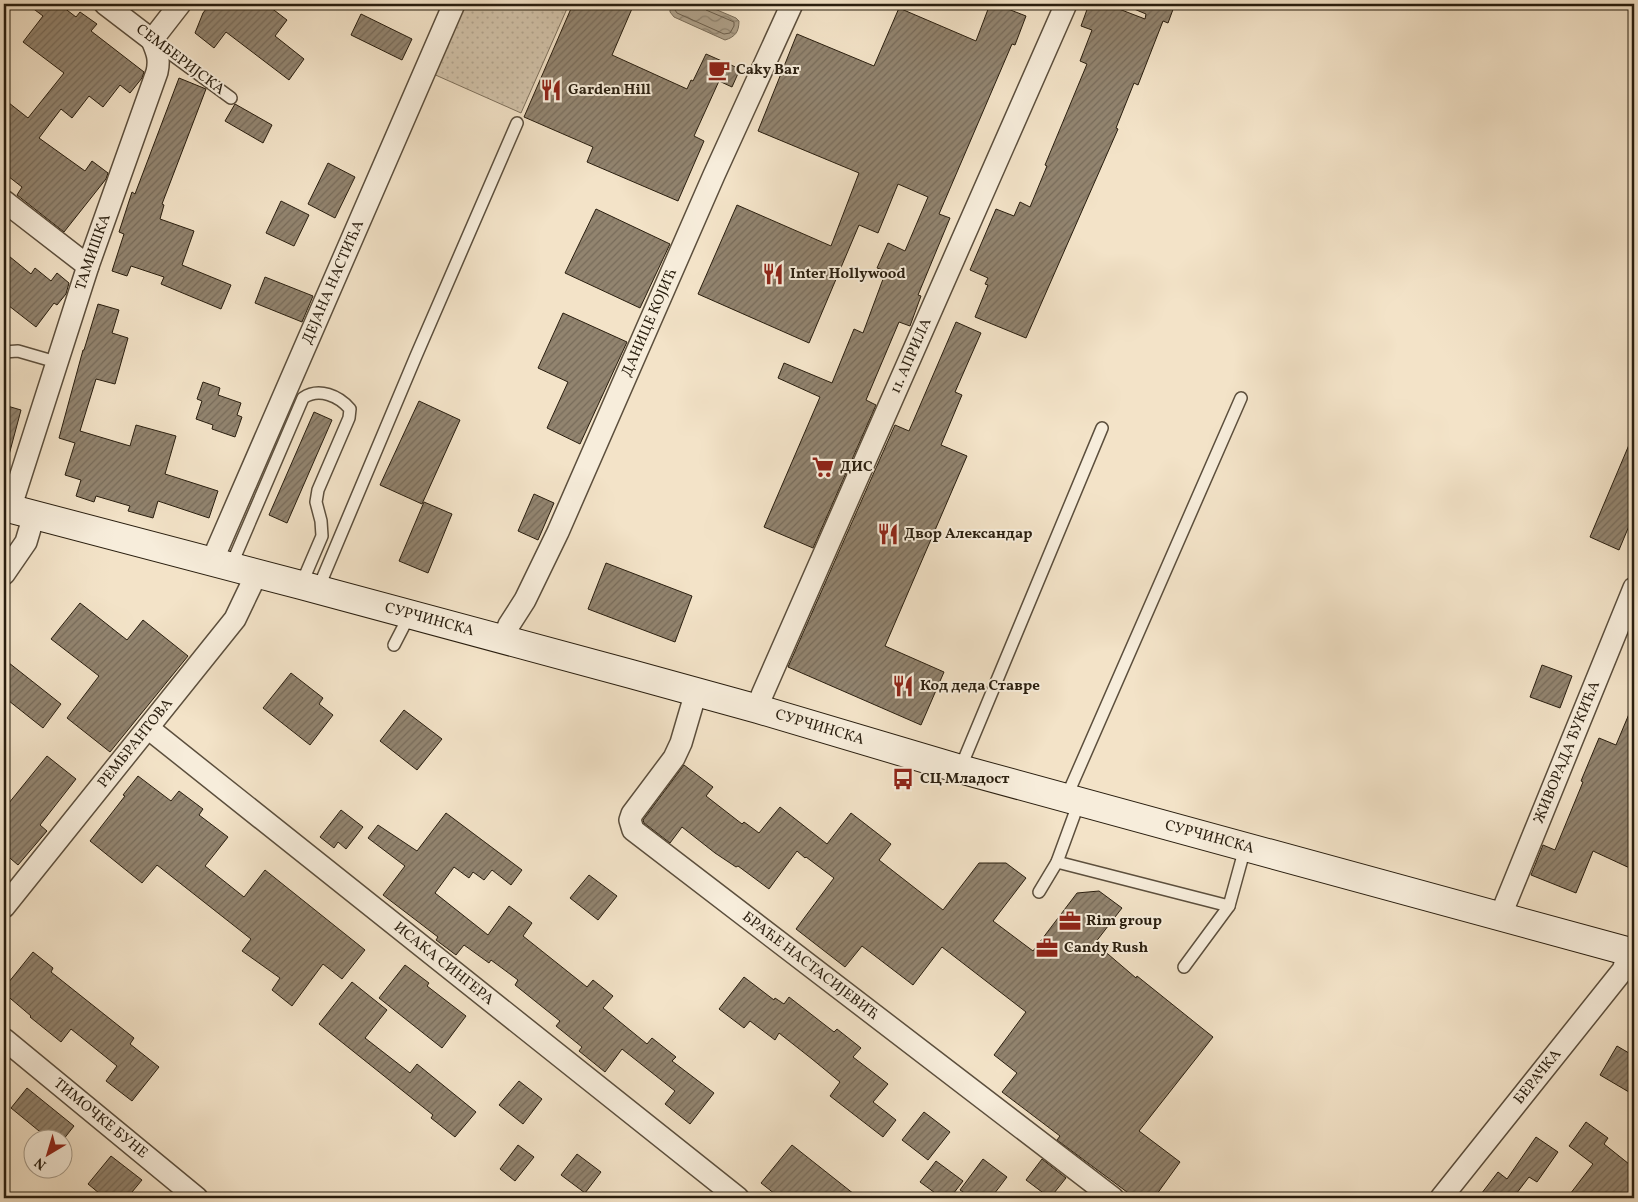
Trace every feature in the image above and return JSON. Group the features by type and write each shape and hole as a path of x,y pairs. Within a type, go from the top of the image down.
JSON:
{"main road":[{"name":"СУРЧИНСКА","path":"16,511 310,587 758,709 960,769 1500,918 1630,963"}],"street":[{"name":"СЕМБЕРИЈСКА","path":"105,4 152,40"},
{"path":"152,40 180,4"},
{"name":"ДЕЈАНА НАСТИЋА","path":"221,564 454,4"},
{"name":"ДАНИЦЕ КОЈИЋ","path":"503,640 558,532 714,175 792,4"},
{"name":"11. АПРИЛА","path":"758,709 762,695 1066,4"},
{"name":"ТАМИШКА","path":"4,574 26,542 16,511 56,362 157,72 158,55 152,40"},
{"path":"4,201 88,266"},
{"name":"РЕМБРАНТОВА","path":"4,907 235,619 257,573"},
{"name":"ЖИВОРАДА ЂУКИЋА","path":"1500,918 1634,588"},
{"name":"БРАЋЕ НАСТАСИЈЕВИЋ","path":"696,692 681,743 674,758 632,814 630,820 632,830 1113,1198"},
{"name":"ИСАКА СИНГЕРА","path":"148,728 738,1198"},
{"name":"БЕРАЧКА","path":"1441,1198 1630,963"},
{"name":"ТИМОЧКЕ БУНЕ","path":"4,1039 197,1198"}],"lane":[{"name":"СЕМБЕРИЈСКА","path":"152,40 231,98"},
{"path":"310,587 416,356 517,123"},
{"path":"4,352 18,351 56,362"},
{"path":"221,564 303,398 311,393 319,392 343,401 350,410 349,418 318,490 316,502 321,521 322,536 310,587"},
{"path":"1039,892 1057,862 1073,800 1241,398"},
{"path":"960,769 1102,428"},
{"path":"394,645 410,614"},
{"path":"1184,967 1229,906 1245,848"},
{"path":"1057,862 1229,906"}],"shaded area":[{"path":"462,4 569,4 521,113 431,73"}],"water":[{"path":"670,4 703,4 736,18 739,21 737,31 734,36 725,40 674,17 670,12"}],"building":[{"path":"27,4 59,4 76,17 80,12 97,24 91,31 144,72 142,78 130,93 120,85 103,107 89,96 72,118 61,109 39,138 85,171 92,161 108,173 106,179 64,232 17,195 22,187 4,173 4,99 28,118 64,73 23,42 43,16"},
{"path":"210,4 266,4 287,20 275,36 304,59 289,80 226,32 214,48 195,33 203,13"},
{"path":"573,4 634,4 612,55 687,89 706,54 740,69 732,87 719,81 694,136 704,141 678,201 587,162 593,147 524,117"},
{"path":"990,4 995,4 1026,16 1015,45 1012,44 939,214 950,218 918,295 921,296 910,326 899,322 866,400 876,405 813,548 764,527 820,397 778,378 784,363 832,383 854,329 863,333 886,271 877,268 888,243 905,251 928,197 898,184 878,233 859,225 809,343 698,294 737,205 831,246 859,173 758,131 797,34 874,66 899,8 976,41"},
{"path":"1089,4 1106,4 1145,19 1146,14 1122,4 1175,4 1168,23 1163,21 1138,85 1134,83 1116,128 1118,129 1026,338 975,317 988,285 985,284 988,278 970,270 996,209 1014,216 1020,202 1030,207 1047,166 1045,165 1087,64 1080,61 1092,30 1081,26"},
{"path":"361,14 412,39 402,60 351,35"},
{"path":"179,78 206,89 162,204 164,205 160,219 194,231 182,265 231,285 221,309 161,284 164,277 131,266 127,276 112,271 124,234 119,232 132,192 135,194"},
{"path":"235,104 272,125 263,143 225,121"},
{"path":"328,163 355,177 335,218 308,204"},
{"path":"281,201 309,215 294,246 266,233"},
{"path":"596,209 670,244 640,308 565,273"},
{"path":"4,252 31,274 35,268 51,281 57,273 69,283 66,294 57,305 54,303 36,327 4,302"},
{"path":"265,277 313,296 302,322 255,303"},
{"path":"98,304 119,310 112,333 128,338 115,384 96,379 80,431 130,446 136,425 176,436 165,474 218,491 209,518 158,501 153,518 128,511 130,506 96,496 94,502 76,496 81,480 65,475 75,443 59,438 83,350"},
{"path":"563,313 627,342 580,444 547,428 568,382 538,368"},
{"path":"956,322 981,333 955,392 962,395 941,445 967,456 885,646 944,672 921,725 788,667 895,425 909,431"},
{"path":"203,382 220,388 218,395 241,403 237,415 242,417 235,437 212,429 213,425 196,419 202,401 197,399"},
{"path":"419,401 460,420 422,504 380,485"},
{"path":"4,405 21,410 9,455 4,455"},
{"path":"314,412 332,420 287,523 269,515"},
{"path":"1634,433 1634,514 1619,550 1590,537"},
{"path":"534,494 554,503 538,540 518,531"},
{"path":"424,502 452,514 428,573 399,561"},
{"path":"606,563 692,596 675,642 588,609"},
{"path":"80,603 127,640 143,620 188,656 110,752 67,718 99,676 51,639"},
{"path":"4,659 61,704 43,728 4,697"},
{"path":"1542,665 1572,676 1560,708 1530,697"},
{"path":"291,673 323,698 319,704 333,715 310,745 263,708"},
{"path":"1634,702 1634,870 1593,851 1576,893 1531,875 1543,845 1555,850 1599,738 1616,745"},
{"path":"404,710 442,739 417,770 380,741"},
{"path":"47,756 76,779 40,825 47,831 18,865 4,853 4,809"},
{"path":"684,765 713,787 706,796 742,824 744,822 759,833 780,807 827,844 851,813 891,844 879,860 943,910 979,863 1006,863 1026,878 993,921 1033,951 1077,893 1099,891 1122,908 1095,943 1136,978 1137,976 1213,1037 1139,1131 1180,1162 1154,1198 1135,1198 1057,1140 1060,1136 1002,1092 1017,1073 994,1055 1026,1012 942,947 913,985 862,946 845,967 796,929 834,878 806,857 797,851 769,889 738,866 736,867 715,853 682,827 670,843 644,823 643,820"},
{"path":"138,776 171,801 179,791 203,809 199,815 228,837 205,866 244,897 265,870 365,950 342,979 323,964 292,1006 272,990 280,978 242,951 251,939 157,865 142,883 90,841"},
{"path":"341,810 363,827 346,849 338,842 334,848 320,837"},
{"path":"446,813 522,870 511,885 492,870 484,880 473,872 469,878 454,867 435,893 488,935 509,906 532,923 523,936 587,987 593,980 613,996 603,1008 647,1044 652,1038 676,1057 672,1061 714,1093 690,1124 665,1104 675,1091 622,1049 605,1072 579,1051 582,1047 556,1026 560,1021 515,985 518,980 491,960 489,963 464,945 456,955 436,940 438,937 383,895 405,866 368,838 378,825 417,851"},
{"path":"589,875 617,896 598,920 570,898"},
{"path":"33,952 53,968 51,972 134,1038 130,1044 159,1067 132,1101 106,1081 117,1066 71,1029 61,1042 4,993 4,988"},
{"path":"405,965 429,983 427,986 466,1016 442,1048 379,998"},
{"path":"744,977 774,1000 775,998 784,1004 789,997 834,1032 837,1029 861,1048 853,1057 888,1084 873,1102 896,1120 883,1137 830,1096 840,1082 779,1033 775,1040 750,1021 744,1028 719,1009"},
{"path":"352,982 387,1010 365,1038 410,1073 417,1064 476,1112 455,1137 431,1118 433,1115 319,1024"},
{"path":"1617,1046 1634,1056 1634,1095 1600,1075"},
{"path":"519,1081 542,1099 523,1124 499,1105"},
{"path":"27,1088 74,1126 71,1130 38,1130 11,1108"},
{"path":"924,1112 950,1132 928,1160 902,1140"},
{"path":"1586,1122 1608,1138 1604,1144 1634,1168 1634,1198 1567,1198 1593,1164 1569,1146"},
{"path":"1536,1137 1558,1152 1537,1182 1529,1177 1513,1198 1478,1198 1498,1172 1507,1179"},
{"path":"518,1145 534,1157 515,1181 500,1169"},
{"path":"792,1145 859,1198 780,1198 761,1183"},
{"path":"577,1154 601,1172 585,1193 561,1175"},
{"path":"111,1156 142,1180 127,1198 105,1198 88,1184"},
{"path":"983,1159 1007,1177 991,1198 972,1198 960,1190"},
{"path":"1042,1159 1066,1178 1050,1198 1026,1180"},
{"path":"936,1161 963,1181 950,1198 942,1198 920,1182"}],"place":[{"name":"Caky Bar","path":"719,70"},
{"name":"Garden Hill","path":"551,90"},
{"name":"Inter Hollywood","path":"773,274"},
{"name":"ДИС","path":"823,467"},
{"name":"Двор Александар","path":"888,534"},
{"name":"Код деда Ставре","path":"903,686"},
{"name":"СЦ Младост","path":"903,779"},
{"name":"Rim group","path":"1070,921"},
{"name":"Candy Rush","path":"1047,948"}]}
